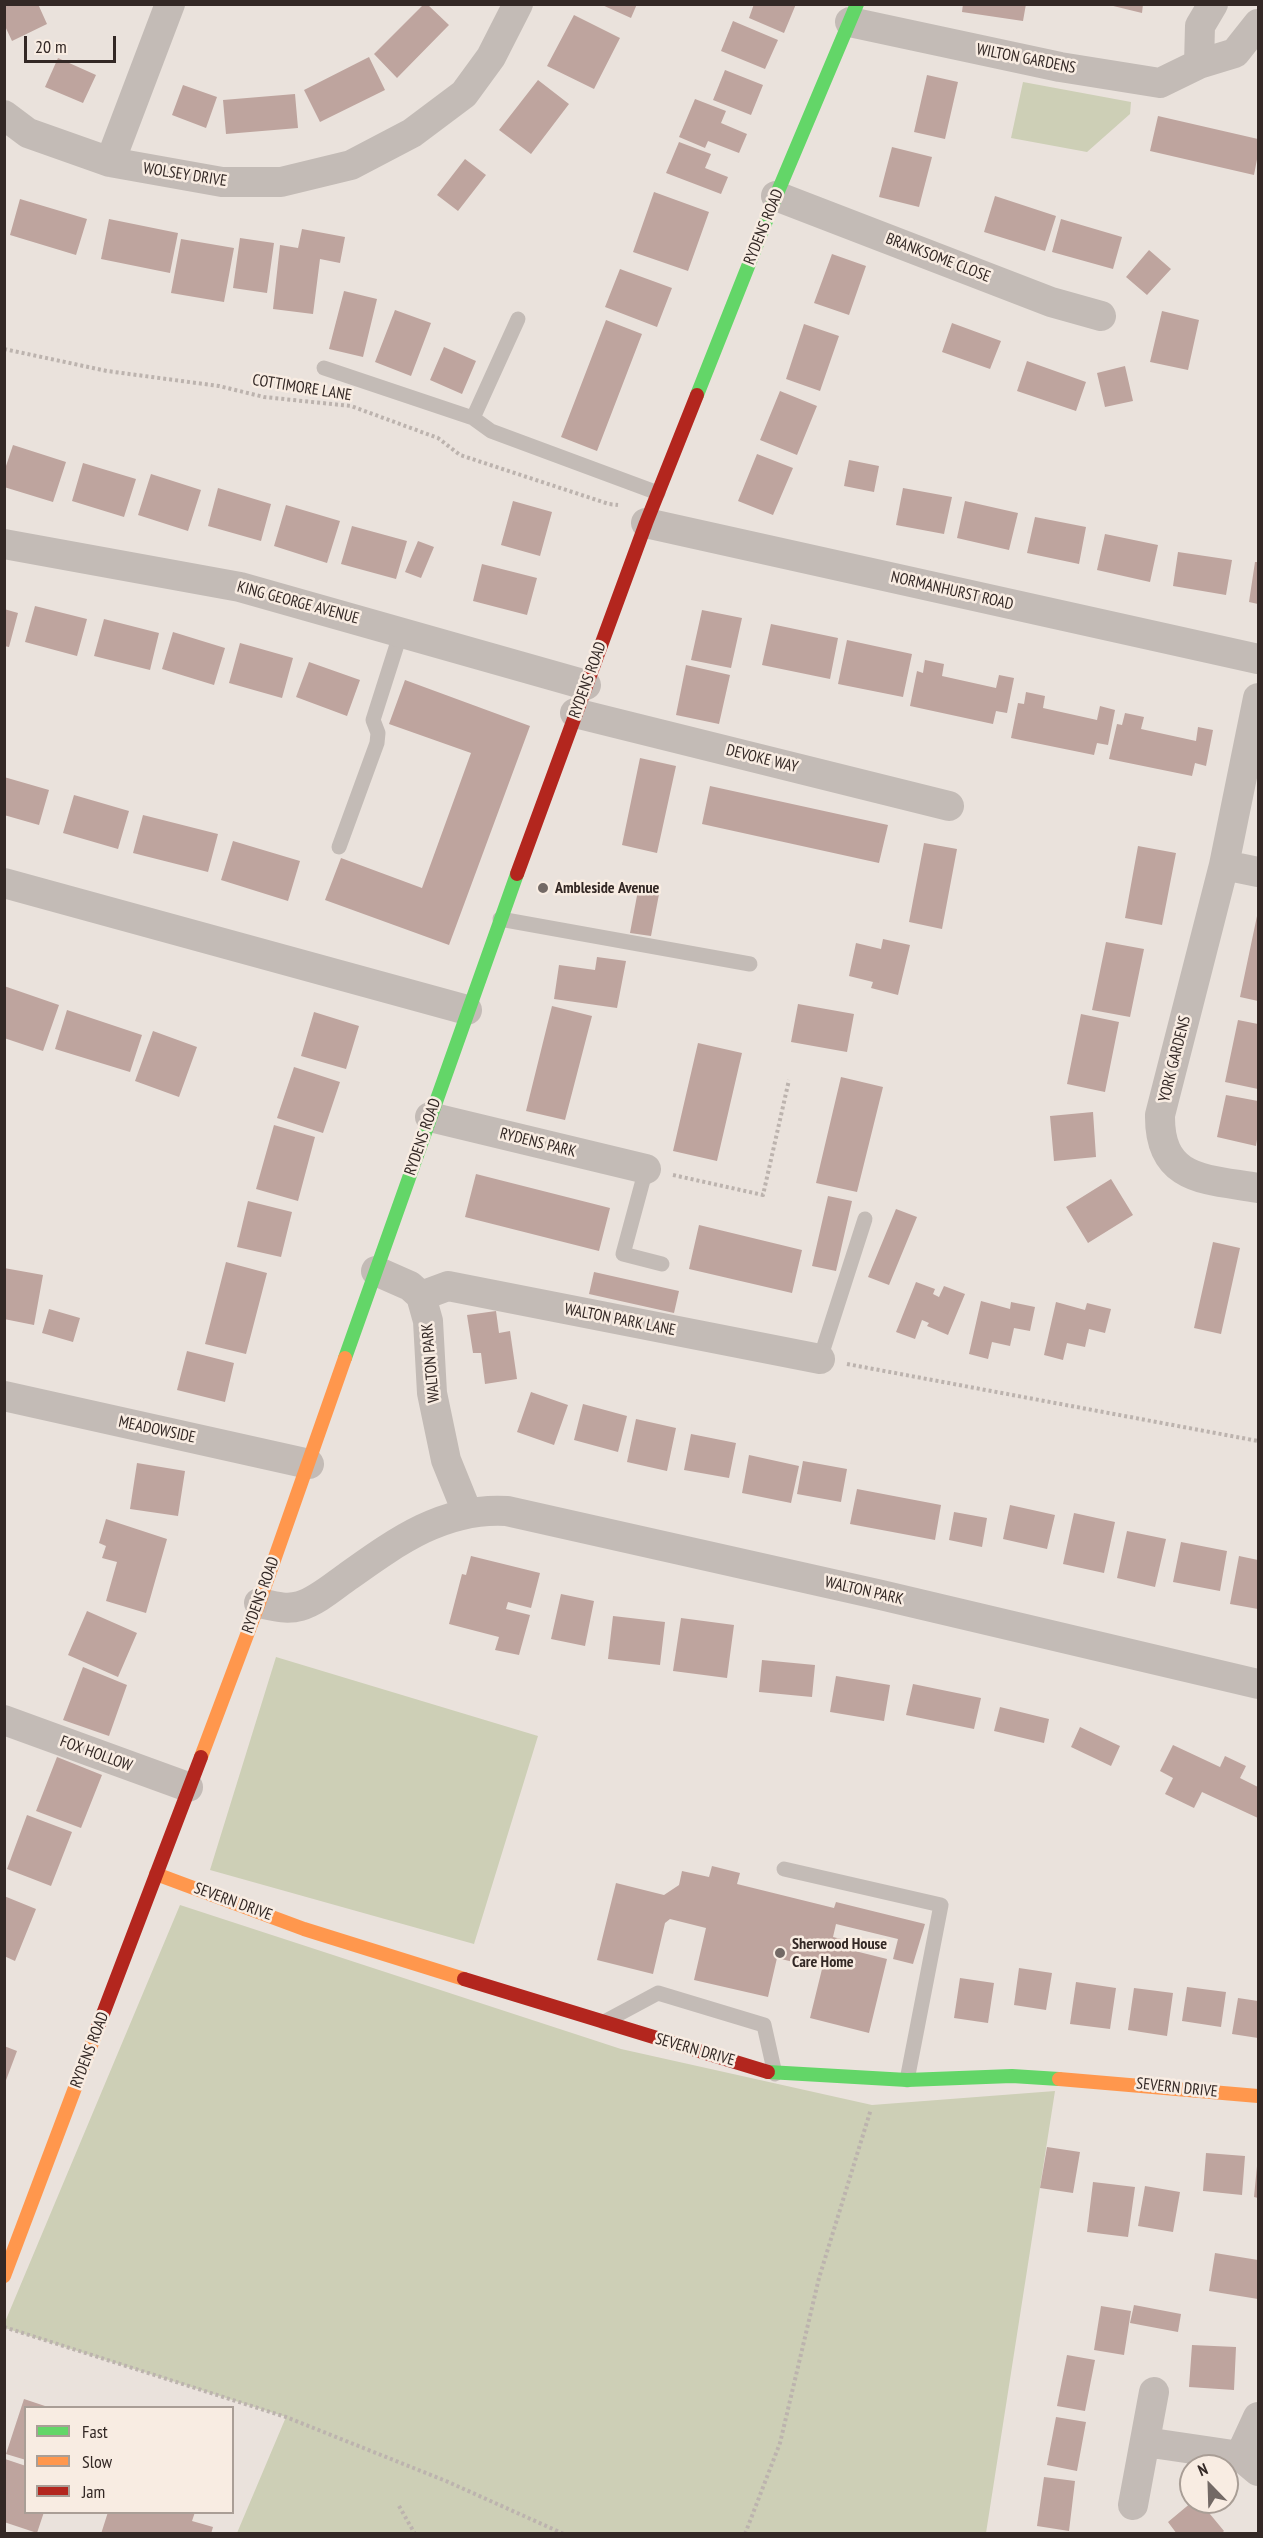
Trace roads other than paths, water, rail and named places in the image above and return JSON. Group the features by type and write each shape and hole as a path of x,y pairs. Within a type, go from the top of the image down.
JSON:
{"street":[{"path":"110,162 170,4"},
{"name":"WOLSEY DRIVE","path":"4,116 28,133 110,162 222,182 281,182 351,165 412,133 464,94 491,57 519,4"},
{"path":"1199,64 1200,26 1213,4"},
{"name":"WILTON GARDENS","path":"853,14 1060,67 1160,83 1199,64 1235,53 1258,24"},
{"name":"RYDENS ROAD","path":"8,2259 259,1603 467,1010 652,508 776,196 853,14"},
{"name":"BRANKSOME CLOSE","path":"776,196 1052,302 1101,316"},
{"name":"NORMANHURST ROAD","path":"652,508 1258,659"},
{"name":"KING GEORGE AVENUE","path":"4,544 240,586 586,685"},
{"name":"YORK GARDENS","path":"1258,698 1224,865 1160,1115 1160,1137 1168,1156 1182,1170 1203,1178 1258,1188"},
{"name":"DEVOKE WAY","path":"575,713 949,806"},
{"path":"1224,865 1258,872"},
{"path":"4,884 467,1010"},
{"name":"RYDENS PARK","path":"430,1117 646,1169"},
{"path":"376,1271 410,1286 421,1296"},
{"name":"WALTON PARK LANE","path":"421,1296 448,1286 820,1359"},
{"name":"WALTON PARK","path":"421,1296 428,1321 432,1394 443,1449 467,1512"},
{"name":"MEADOWSIDE","path":"4,1396 309,1464"},
{"name":"WALTON PARK","path":"259,1603 280,1608 301,1606 330,1589 393,1544 438,1521 467,1512 487,1510 516,1514 858,1590 1258,1684"},
{"name":"FOX HOLLOW","path":"4,1720 188,1787"},
{"name":"SEVERN DRIVE","path":"156,1874 304,1929 602,2023 776,2074 907,2080 1012,2076 1124,2083 1258,2096"},
{"path":"1133,2505 1154,2392"},
{"path":"1145,2442 1249,2464 1258,2417"}],"lane":[{"path":"473,418 518,319"},
{"path":"324,368 473,418 491,431 652,508"},
{"path":"339,847 377,743 378,733 373,720 401,632"},
{"path":"500,919 750,964"},
{"path":"646,1169 623,1254 662,1264"},
{"path":"820,1359 865,1219"},
{"path":"784,1869 941,1905 907,2080"},
{"path":"602,2023 658,1993 764,2025 776,2074"}],"place":[{"name":"Ambleside Avenue","path":"543,888"},
{"name":"Sherwood House Care Home","path":"780,1953"}]}
